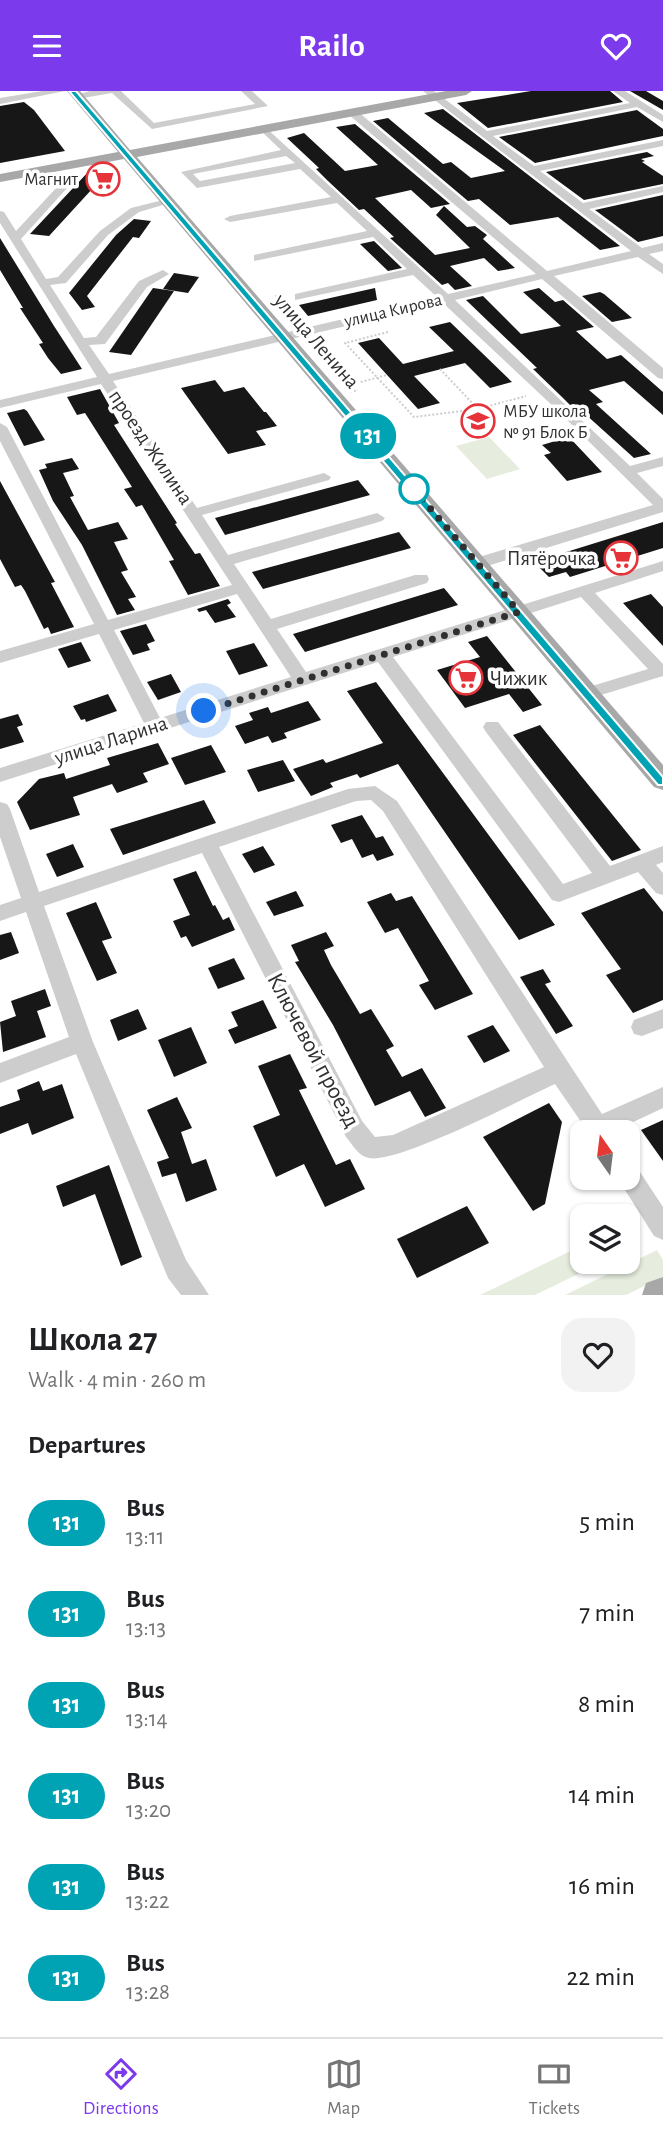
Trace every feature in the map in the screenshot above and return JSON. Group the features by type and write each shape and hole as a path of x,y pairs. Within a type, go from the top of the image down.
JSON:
{"main road":[{"path":"0,178 352,112 432,94 466,91"},
{"name":"улица Ленина","path":"70,93 128,155 663,781"}],"street":[{"path":"0,101 108,91"},
{"path":"115,91 152,125 263,106 237,91"},
{"path":"618,91 663,119"},
{"path":"432,94 663,270"},
{"path":"485,134 639,104"},
{"path":"352,112 663,375"},
{"path":"264,129 561,406 663,507 478,563"},
{"path":"532,170 663,143"},
{"path":"289,152 186,172 197,185 302,165"},
{"path":"15,239 63,187"},
{"path":"581,207 663,189"},
{"path":"230,219 339,199"},
{"path":"42,283 62,281 104,233 135,209 167,202"},
{"name":"проезд Жилина","path":"0,214 42,283 302,680"},
{"path":"258,258 375,233"},
{"name":"улица Кирова","path":"0,404 282,335 663,247"},
{"path":"299,297 414,271"},
{"path":"81,342 100,341 142,284 163,274"},
{"path":"0,427 155,726"},
{"path":"626,472 663,461"},
{"path":"194,513 324,477"},
{"path":"226,561 377,518"},
{"name":"улица Ларина","path":"0,775 663,566"},
{"path":"268,626 421,579"},
{"path":"0,657 243,587"},
{"path":"584,591 661,670 589,693"},
{"path":"382,655 559,894 663,854"},
{"path":"492,727 606,876"},
{"path":"0,913 355,794 375,793 390,806 592,1120"},
{"path":"0,809 82,1042 177,1269 196,1295"},
{"name":"Ключевой проезд","path":"206,842 354,1129 370,1148 394,1146 559,1071"},
{"path":"642,862 663,887"},
{"path":"642,1027 663,1018"},
{"path":"0,1073 82,1042"},
{"path":"618,1120 663,1097"},
{"path":"638,1190 663,1228"}],"path":[{"path":"388,332 345,343 414,418 478,409 526,396"},
{"path":"440,369 478,409"},
{"path":"353,384 387,375"}],"green space":[{"path":"489,437 520,469 487,479 456,446"},
{"path":"657,1250 663,1260 663,1277 626,1295 565,1295 608,1274 640,1274 640,1258"},
{"path":"570,1251 570,1274 578,1274 535,1295 480,1295"}],"building":[{"path":"531,91 610,91 623,102 488,128 457,103"},
{"path":"630,91 646,91 663,101 663,110"},
{"path":"24,102 34,110 65,151 0,163 0,106"},
{"path":"443,109 620,246 600,250 558,217 510,225 479,199 468,201 373,121 388,118 443,164 451,162 471,178 505,171 424,113"},
{"path":"637,110 663,129 663,136 535,163 499,137"},
{"path":"355,124 450,204 431,208 411,190 375,198 435,255 470,248 436,215 444,206 467,227 475,226 487,235 483,239 515,268 498,271 484,258 450,266 472,286 455,290 448,283 442,285 390,238 394,237 364,209 359,210 328,181 316,169 319,168 287,138 304,133 345,171 378,165 336,127"},
{"path":"647,152 654,156 641,159 645,161 642,162 663,176 663,184 584,200 546,172"},
{"path":"89,171 114,174 101,188 93,188 49,236 30,234"},
{"path":"663,195 663,236 638,242 595,210"},
{"path":"134,219 151,221 139,238 133,237 87,296 95,307 82,310 69,293 116,235"},
{"path":"0,238 82,369 61,374 39,344 43,343 0,270"},
{"path":"374,241 402,268 388,271 360,244"},
{"path":"174,273 199,277 188,293 163,289"},
{"path":"153,288 174,291 131,355 109,352"},
{"path":"375,288 377,300 308,316 299,305"},
{"path":"539,288 555,302 563,300 594,327 576,331 607,359 621,355 663,392 663,415 624,381 589,390 603,402 596,404 651,454 634,458 574,404 570,405 533,369 537,368 466,300 483,296 521,334 561,326 523,292"},
{"path":"600,292 632,318 612,322 582,296"},
{"path":"450,322 512,382 490,388 465,363 414,376 440,403 418,409 358,343 379,338 403,364 454,351 429,327"},
{"path":"215,380 224,392 244,387 277,426 256,431 266,445 228,454 181,388"},
{"path":"100,389 119,423 114,425 177,523 175,524 195,554 200,553 220,586 188,595 169,561 174,560 142,505 136,507 124,489 132,487 85,413 77,415 67,397"},
{"path":"24,409 45,440 24,446 7,413"},
{"path":"569,437 602,472 567,481 544,455 551,453 542,445"},
{"path":"72,458 79,469 63,473 74,496 70,497 88,530 118,522 128,539 114,542 128,570 121,572 136,597 128,599 135,610 117,615 82,545 53,501 39,470 47,468 45,464"},
{"path":"358,480 370,495 225,535 215,518"},
{"path":"0,481 55,582 51,583 74,627 51,634 48,627 44,629 25,591 21,585 15,587 0,559"},
{"path":"663,522 663,548 570,577 566,572 549,577 534,562"},
{"path":"399,532 411,548 263,589 252,572"},
{"path":"444,588 458,605 305,652 293,634"},
{"path":"651,594 663,607 663,646 623,603"},
{"path":"228,599 231,603 227,605 236,617 215,623 206,610 199,612 197,609"},
{"path":"146,624 155,641 147,644 150,650 133,655 120,631"},
{"path":"487,636 542,705 523,712 509,694 465,708 437,670 480,657 468,642"},
{"path":"81,642 91,661 68,668 58,649"},
{"path":"254,643 268,666 239,675 226,651"},
{"path":"171,674 181,692 158,700 147,682"},
{"path":"376,682 555,925 519,940 398,764 360,778 357,774 330,783 333,787 311,796 293,769 323,759 326,763 383,743 347,691"},
{"path":"108,694 117,711 86,722 85,719 81,720 73,706"},
{"path":"308,701 321,720 284,733 287,738 272,743 268,736 245,744 235,726 253,720 249,713 268,707 271,713"},
{"path":"18,714 23,725 17,727 24,742 0,749 0,719"},
{"path":"540,725 641,850 612,861 513,735"},
{"path":"158,743 169,764 143,773 148,782 117,793 112,784 73,797 80,815 30,830 17,802 39,779 64,773 66,779 110,765 107,758"},
{"path":"211,745 226,772 185,785 171,758"},
{"path":"283,760 295,781 258,792 247,770"},
{"path":"204,800 216,823 123,855 110,829"},
{"path":"362,815 376,838 383,836 394,855 377,861 373,854 362,858 352,839 341,843 331,825"},
{"path":"73,844 84,867 57,877 46,854"},
{"path":"263,846 275,865 254,873 242,854"},
{"path":"196,871 213,906 215,905 223,920 229,917 235,930 192,947 186,936 181,938 173,921 190,915 173,879"},
{"path":"644,888 663,912 663,1000 633,1013 606,975 621,969 581,913"},
{"path":"296,891 304,906 274,916 266,902"},
{"path":"391,893 396,901 412,896 473,994 435,1010 419,985 429,981 398,928 385,933 367,902"},
{"path":"96,902 112,938 102,941 117,973 97,981 66,913"},
{"path":"11,932 19,953 0,960 0,935"},
{"path":"326,932 334,946 324,950 331,965 360,1014 371,1009 394,1046 386,1050 402,1077 422,1068 446,1108 425,1117 410,1091 375,1106 333,1025 295,962 299,961 291,945"},
{"path":"234,958 245,979 218,989 208,968"},
{"path":"543,969 551,982 545,984 573,1026 556,1034 520,977"},
{"path":"45,989 51,1006 37,1011 46,1037 3,1052 0,1022 16,1016 11,1001"},
{"path":"263,1000 277,1028 235,1044 228,1030 238,1026 231,1012"},
{"path":"138,1009 147,1029 118,1041 110,1020"},
{"path":"493,1025 510,1051 484,1063 467,1036"},
{"path":"191,1027 207,1063 174,1077 158,1040"},
{"path":"290,1054 307,1088 299,1090 336,1165 350,1159 365,1189 325,1207 304,1164 276,1177 253,1126 280,1115 258,1066"},
{"path":"39,1081 43,1091 62,1084 74,1118 32,1135 28,1123 0,1134 0,1107 20,1100 17,1090"},
{"path":"177,1097 192,1128 181,1132 192,1164 206,1159 217,1190 186,1202 176,1173 162,1177 157,1162 169,1158 147,1110"},
{"path":"549,1103 562,1122 545,1204 533,1211 483,1137"},
{"path":"663,1120 663,1161 641,1130"},
{"path":"109,1165 142,1257 121,1266 95,1194 63,1207 56,1186"},
{"path":"467,1206 489,1243 417,1278 397,1239"}],"bus line":[{"name":"131","path":"73,91 663,781"}],"place":[{"name":"Магнит","path":"103,179"},
{"name":"МБУ школа № 91 Блок Б","path":"478,421"},
{"name":"Пятёрочка","path":"621,558"},
{"name":"Чижик","path":"466,678"}],"route":[{"path":"204,711 519,612 406,480 414,489"}]}
